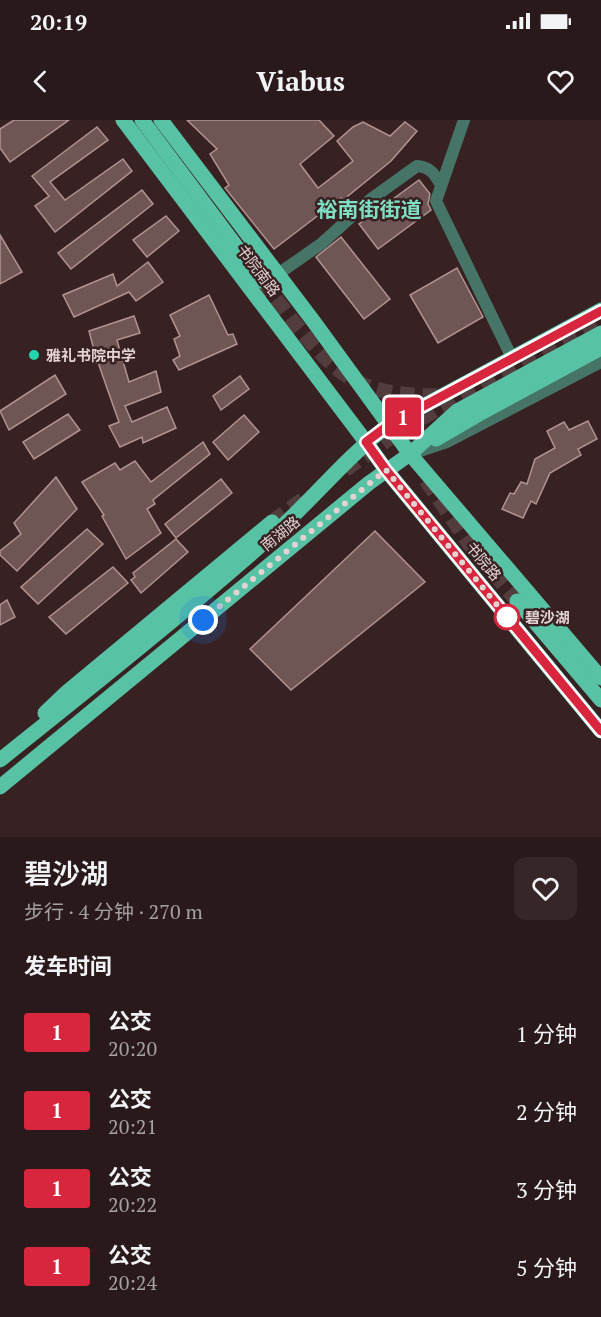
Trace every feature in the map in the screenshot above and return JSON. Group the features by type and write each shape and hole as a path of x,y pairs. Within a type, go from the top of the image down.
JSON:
{"main road":[{"name":"书院南路","path":"123,120 386,470"},
{"path":"142,120 262,281"},
{"name":"书院南路","path":"161,120 390,424"},
{"name":"南湖路","path":"0,758 105,676 279,530 366,442 390,424 601,310"},
{"name":"南湖路","path":"0,787 386,470 410,454 457,411 601,333"},
{"path":"410,454 601,348"},
{"name":"书院路","path":"390,424 410,454 601,678"},
{"name":"书院路","path":"386,470 601,731"},
{"path":"0,758 67,692 272,522"},
{"path":"517,601 601,700"}],"street":[{"path":"464,120 436,201 512,358"},
{"path":"278,274 321,244 371,199 417,166 423,166 432,171 441,185"},
{"path":"410,454 447,442 601,362"}],"building":[{"path":"14,120 69,120 10,162 0,148 0,129"},
{"path":"187,120 319,120 334,136 300,164 318,188 353,161 337,141 353,127 363,122 390,136 405,122 417,131 391,161 343,200 341,198 274,249 225,188 229,185 210,154 217,149"},
{"path":"97,127 108,140 50,182 65,200 123,159 132,171 55,232 35,206 49,196 32,176"},
{"path":"419,180 430,194 428,204 431,210 378,249 359,224"},
{"path":"142,190 153,204 71,269 58,253"},
{"path":"166,216 179,231 147,257 133,240"},
{"path":"0,235 22,272 0,284"},
{"path":"341,237 390,299 364,319 316,257"},
{"path":"148,262 163,282 136,301 129,292 74,317 63,295 113,274 117,286"},
{"path":"457,268 483,317 438,343 410,295"},
{"path":"209,295 228,335 233,334 237,344 179,370 173,360 180,356 174,339 180,336 170,315"},
{"path":"134,316 140,333 117,340 129,382 156,371 161,392 125,406 132,422 167,407 176,428 143,443 142,437 120,447 109,426 119,422 89,331"},
{"path":"55,375 66,394 9,430 0,411"},
{"path":"240,376 249,389 221,410 213,396"},
{"path":"68,414 80,430 34,459 23,442"},
{"path":"244,415 259,432 228,460 213,442"},
{"path":"588,421 597,439 578,449 581,455 550,473 536,504 531,501 523,518 502,509 510,493 514,494 521,482 527,484 535,459 555,448 547,431 564,422 569,430"},
{"path":"203,442 210,454 153,500 155,504 147,509 161,533 126,559 102,516 104,515 82,482 115,463 120,470 135,461 151,482"},
{"path":"56,477 77,509 17,571 0,555 0,551 21,534 14,523"},
{"path":"221,479 232,493 176,538 165,524"},
{"path":"87,529 103,544 38,604 21,587"},
{"path":"375,531 425,582 291,690 250,649"},
{"path":"176,539 188,552 141,593 131,580 135,577 133,573"},
{"path":"113,567 128,583 66,634 49,617"},
{"path":"7,600 15,617 0,625 0,605"}],"tunnel":[{"path":"262,281 308,339 350,378 364,385 394,393 445,396"},
{"path":"345,470 398,432 460,396 601,321"},
{"path":"426,480 470,545 517,601"},
{"path":"272,522 305,498"}],"bus line":[{"name":"1","path":"601,311 390,424 366,442 386,470 601,731"}],"place":[{"name":"雅礼书院中学","path":"34,355"},
{"name":"碧沙湖","path":"507,617"}],"district":[{"name":"裕南街街道","path":"369,209"}],"route":[{"path":"203,620 386,470 507,617"}]}
